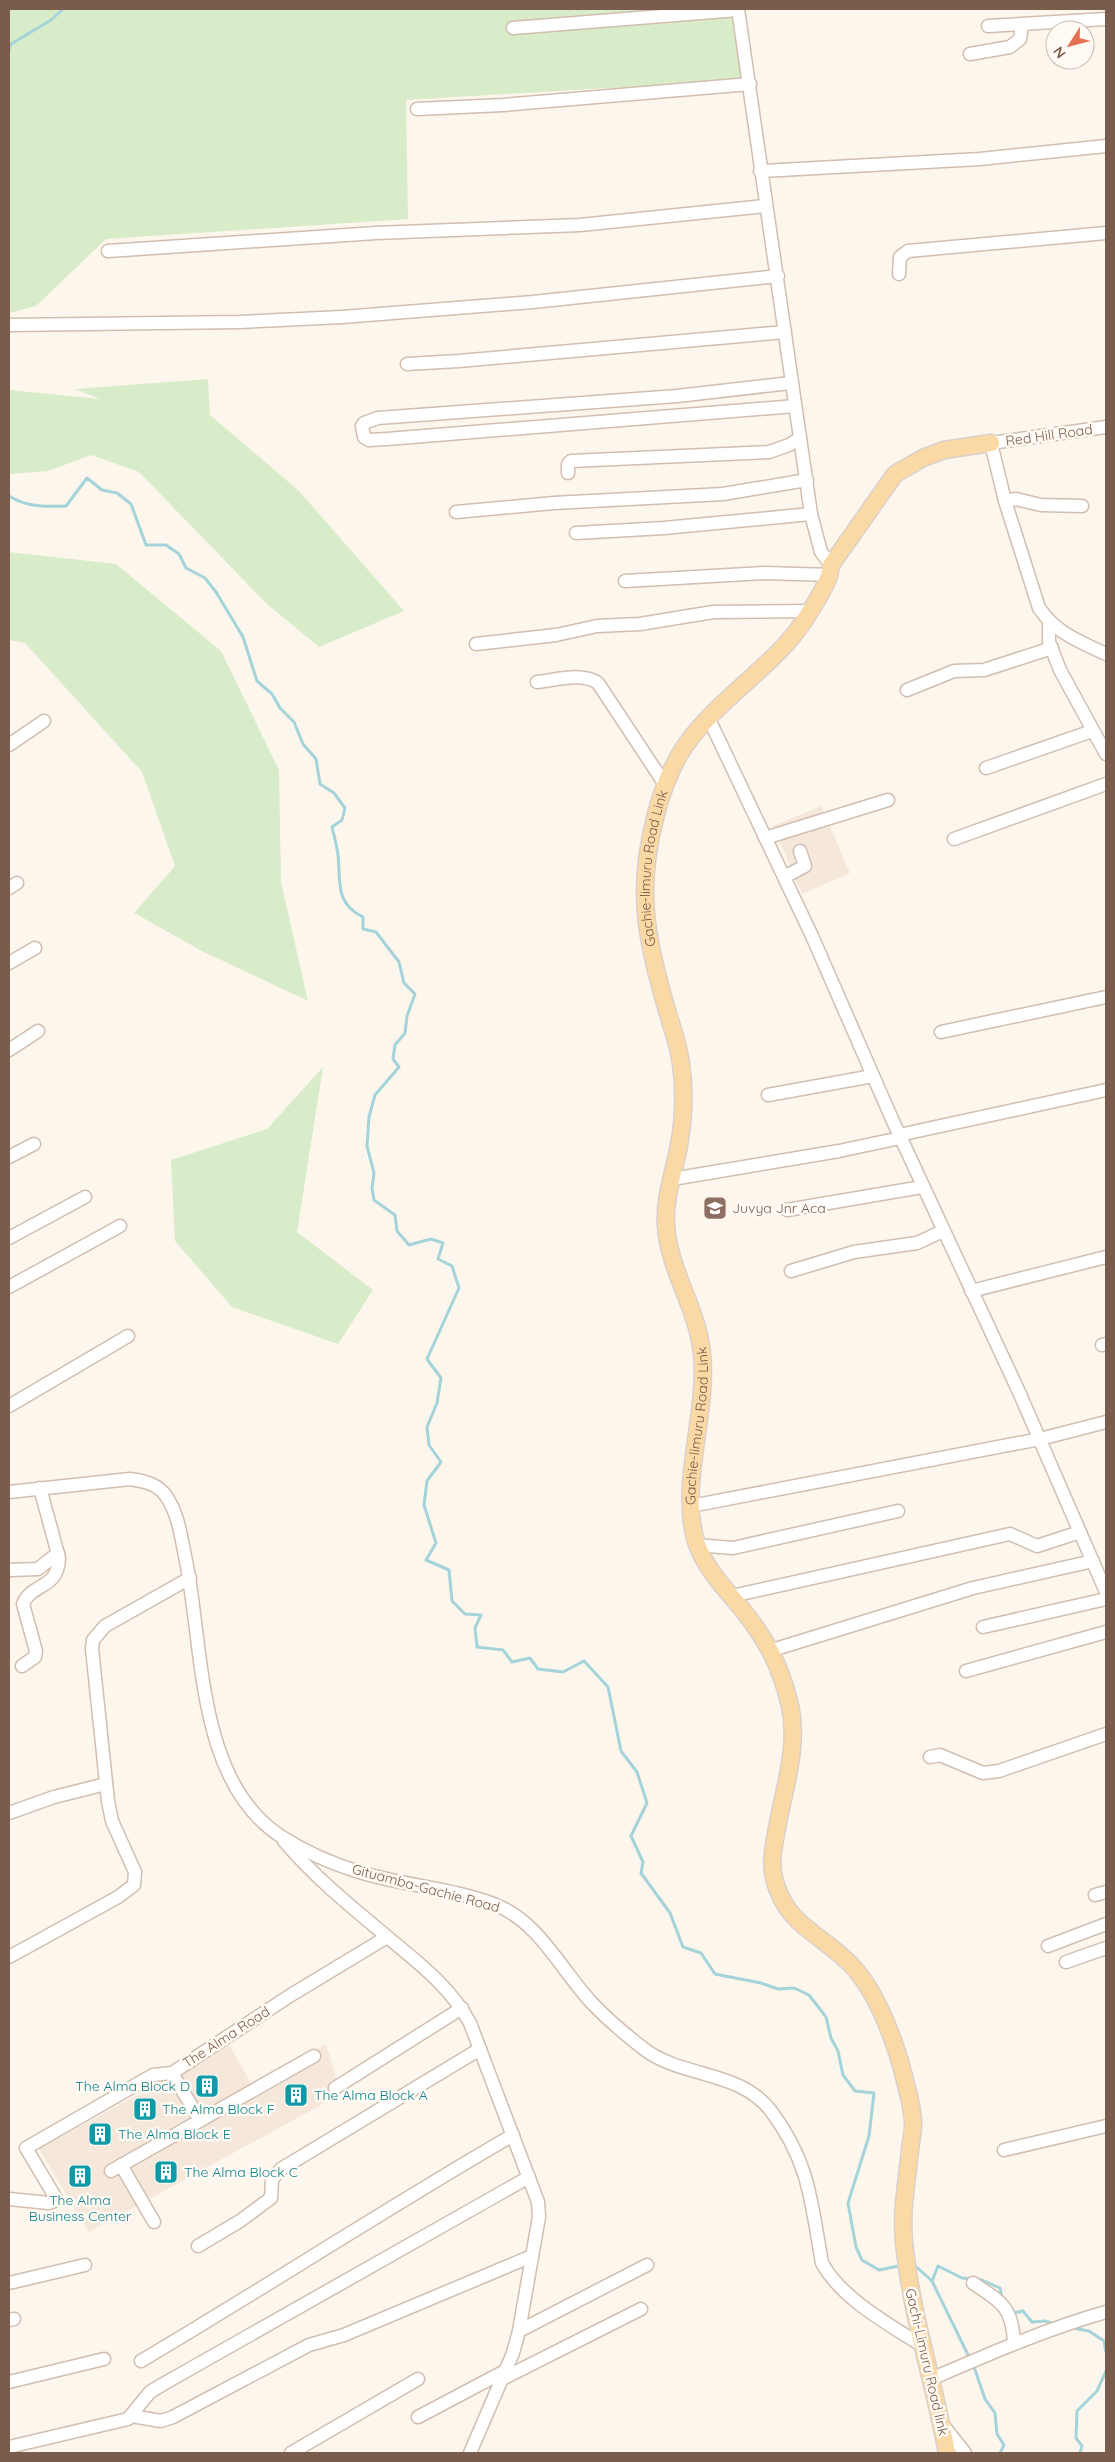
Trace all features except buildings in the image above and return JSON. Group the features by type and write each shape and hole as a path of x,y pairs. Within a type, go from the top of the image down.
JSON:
{"main road":[{"name":"Gachie-limuru Road Link","path":"907,2264 903,2203 913,2121 907,2086 872,1991 847,1961 829,1944 798,1924 784,1904 773,1876 772,1852 793,1744 792,1712 780,1671 758,1631 713,1573 696,1545 692,1506 703,1362 700,1334 672,1257 666,1226 668,1198 685,1105 681,1059 650,937 644,895 648,857 659,806 671,772 686,746 709,719 789,642 811,611 831,570 895,474 923,458 944,450 991,443"},
{"name":"Gachi-Limuru Road link","path":"907,2264 921,2345 942,2424 947,2453"}],"street":[{"path":"513,28 738,10 811,514 821,552 831,570 625,581"},
{"path":"988,26 1106,19"},
{"path":"970,54 1010,47 1020,39 1022,25"},
{"path":"417,109 503,106 750,84"},
{"path":"760,171 971,159 1106,146"},
{"path":"108,251 376,234 580,225 765,206"},
{"path":"899,274 900,257 908,251 1106,233"},
{"path":"9,325 239,322 342,317 533,302 778,276"},
{"path":"407,364 785,332"},
{"path":"791,383 668,397 378,418 364,423 362,432 364,437 369,440 387,440 795,406"},
{"name":"Red Hill Road","path":"991,443 1106,427"},
{"path":"568,473 568,464 571,461 769,452 789,446 800,438"},
{"path":"991,443 1005,501 1039,608 1049,623 1060,632 1106,654"},
{"path":"456,512 554,503 723,494 806,480"},
{"path":"1005,501 1016,500 1040,505 1082,506"},
{"path":"576,533 664,528 811,514"},
{"path":"476,644 556,635 597,626 640,624 713,612 811,611"},
{"path":"1049,623 1049,642 1060,670 1106,754"},
{"path":"907,690 954,671 984,670 1052,648"},
{"path":"538,682 591,678 598,682 666,786"},
{"path":"709,719 816,945 899,1137 1040,1439 1106,1592"},
{"path":"9,745 44,721"},
{"path":"986,768 1092,730"},
{"path":"954,840 1106,784"},
{"path":"765,838 888,800"},
{"path":"784,877 805,866 800,851"},
{"path":"9,963 35,948"},
{"path":"942,1032 1106,997"},
{"path":"9,1050 38,1031"},
{"path":"768,1095 873,1076"},
{"path":"672,1179 839,1151 1106,1090"},
{"path":"9,1157 34,1144"},
{"path":"787,1210 922,1187"},
{"path":"9,1238 85,1198"},
{"path":"9,1287 120,1226"},
{"path":"791,1271 854,1252 916,1243 943,1230"},
{"path":"971,1291 1106,1257"},
{"path":"9,1406 128,1336"},
{"path":"692,1506 1040,1439 1106,1422"},
{"name":"Gituamba-Gachie Road","path":"9,1492 130,1479 147,1482 165,1494 174,1511 190,1578 210,1719 225,1766 241,1797 260,1819 281,1837 332,1862 366,1874 496,1905 517,1915 536,1934 592,2004 646,2051 667,2062 716,2077 749,2090 770,2109 801,2160 808,2180 822,2263 827,2273 836,2284 890,2325 921,2345"},
{"path":"22,1666 35,1657 36,1651 23,1604 31,1593 50,1582 56,1575 59,1567 58,1553 40,1488"},
{"path":"696,1545 733,1548 898,1511"},
{"path":"732,1596 1010,1534 1038,1546 1080,1532"},
{"path":"9,1570 38,1569 58,1553"},
{"path":"769,1651 973,1588 1093,1561"},
{"path":"9,1957 118,1896 134,1885 135,1872 112,1821 97,1707 92,1649 93,1640 106,1626 190,1578"},
{"path":"983,1627 1106,1598"},
{"path":"966,1671 1106,1632"},
{"path":"930,1757 940,1756 983,1773 1008,1768 1106,1734"},
{"path":"9,1813 54,1797 106,1784"},
{"path":"281,1837 301,1861 439,1980 462,2008 480,2049 538,2202 539,2217 519,2331 503,2375 470,2453"},
{"path":"1048,1946 1106,1924"},
{"name":"The Alma Road","path":"9,2199 49,2203 57,2200 26,2148 153,2076 172,2073 291,1995 387,1937"},
{"path":"1066,1962 1106,1948"},
{"path":"335,2088 462,2008"},
{"path":"198,2246 271,2198 272,2179 281,2169 480,2049"},
{"path":"154,2222 116,2168 314,2056"},
{"path":"172,2073 200,2120"},
{"path":"1004,2150 1106,2126"},
{"path":"141,2361 231,2308 418,2190 513,2136"},
{"path":"9,2447 119,2422 132,2416 146,2397 157,2388 529,2177"},
{"path":"132,2416 161,2421 174,2417 309,2345 344,2335 532,2256"},
{"path":"9,2283 85,2265"},
{"path":"519,2331 647,2265"},
{"path":"973,2283 997,2300 1010,2313 1014,2342"},
{"path":"418,2417 641,2309"},
{"path":"931,2379 1014,2342 1068,2322 1106,2312"},
{"path":"9,2382 104,2359"},
{"path":"291,2453 418,2379"},
{"path":"942,2424 965,2453"}],"shaded area":[{"path":"821,806 850,873 802,894 773,826"},
{"path":"326,2044 341,2094 89,2232 39,2149 229,2045 251,2083"}],"green space":[{"path":"9,9 733,9 745,80 406,100 408,219 106,239 36,306 9,313"},
{"path":"208,379 210,415 299,491 404,611 319,647 267,604 139,472 91,455 48,471 9,474 9,390 100,399 75,389"},
{"path":"9,552 116,564 221,651 279,770 281,882 308,1001 202,951 134,913 175,866 142,772 25,643 9,640"},
{"path":"323,1067 297,1232 373,1290 338,1344 232,1307 175,1241 171,1160 267,1129"}],"waterway":[{"path":"9,50 11,44 51,20 63,9"},
{"path":"9,496 29,504 66,506 87,478 102,490 117,493 131,504 146,545 166,545 179,554 186,568 205,578 216,592 243,637 257,681 272,694 280,708 294,722 303,744 316,759 320,784 334,793 345,808 342,820 332,827 338,852 343,898 347,905 363,917 363,929 376,932 399,962 404,983 415,994 407,1016 405,1033 395,1045 393,1059 399,1067 375,1095 369,1117 367,1146 374,1173 372,1188 374,1200 395,1215 397,1231 409,1245 431,1239 443,1243 438,1259 452,1266 459,1288 427,1359 441,1378 437,1403 427,1427 429,1445 441,1462 427,1481 424,1505 436,1543 426,1560 449,1570 452,1601 465,1614 481,1615 475,1628 477,1647 503,1650 512,1662 530,1658 538,1669 563,1672 584,1661 608,1687 621,1751 637,1772 647,1803 631,1836 643,1862 641,1873 670,1913 683,1947 701,1953 715,1974 761,1983 778,1989 794,1988 809,1995 826,2017 831,2038 838,2051 843,2075 855,2091 874,2093 869,2136 848,2203 856,2247 862,2260 879,2270 903,2265"},
{"path":"913,2264 932,2281 938,2266 962,2278 982,2280 1000,2288 1002,2298"},
{"path":"932,2281 970,2359"},
{"path":"1012,2311 1013,2313 1023,2311 1032,2322 1045,2321 1055,2324"},
{"path":"1072,2328 1089,2331 1104,2341 1106,2352"},
{"path":"973,2364 985,2399 995,2413 997,2434 1004,2445 1000,2453"},
{"path":"1080,2453 1082,2446 1076,2438 1077,2411 1097,2391 1106,2371"}],"place":[{"name":"Juvya Jnr Aca","path":"715,1208"},
{"name":"The Alma Block D","path":"207,2086"},
{"name":"The Alma Block A","path":"296,2095"},
{"name":"The Alma Block F","path":"145,2109"},
{"name":"The Alma Block E","path":"100,2134"},
{"name":"The Alma Block C","path":"166,2172"},
{"name":"The Alma Business Center","path":"80,2176"}]}
